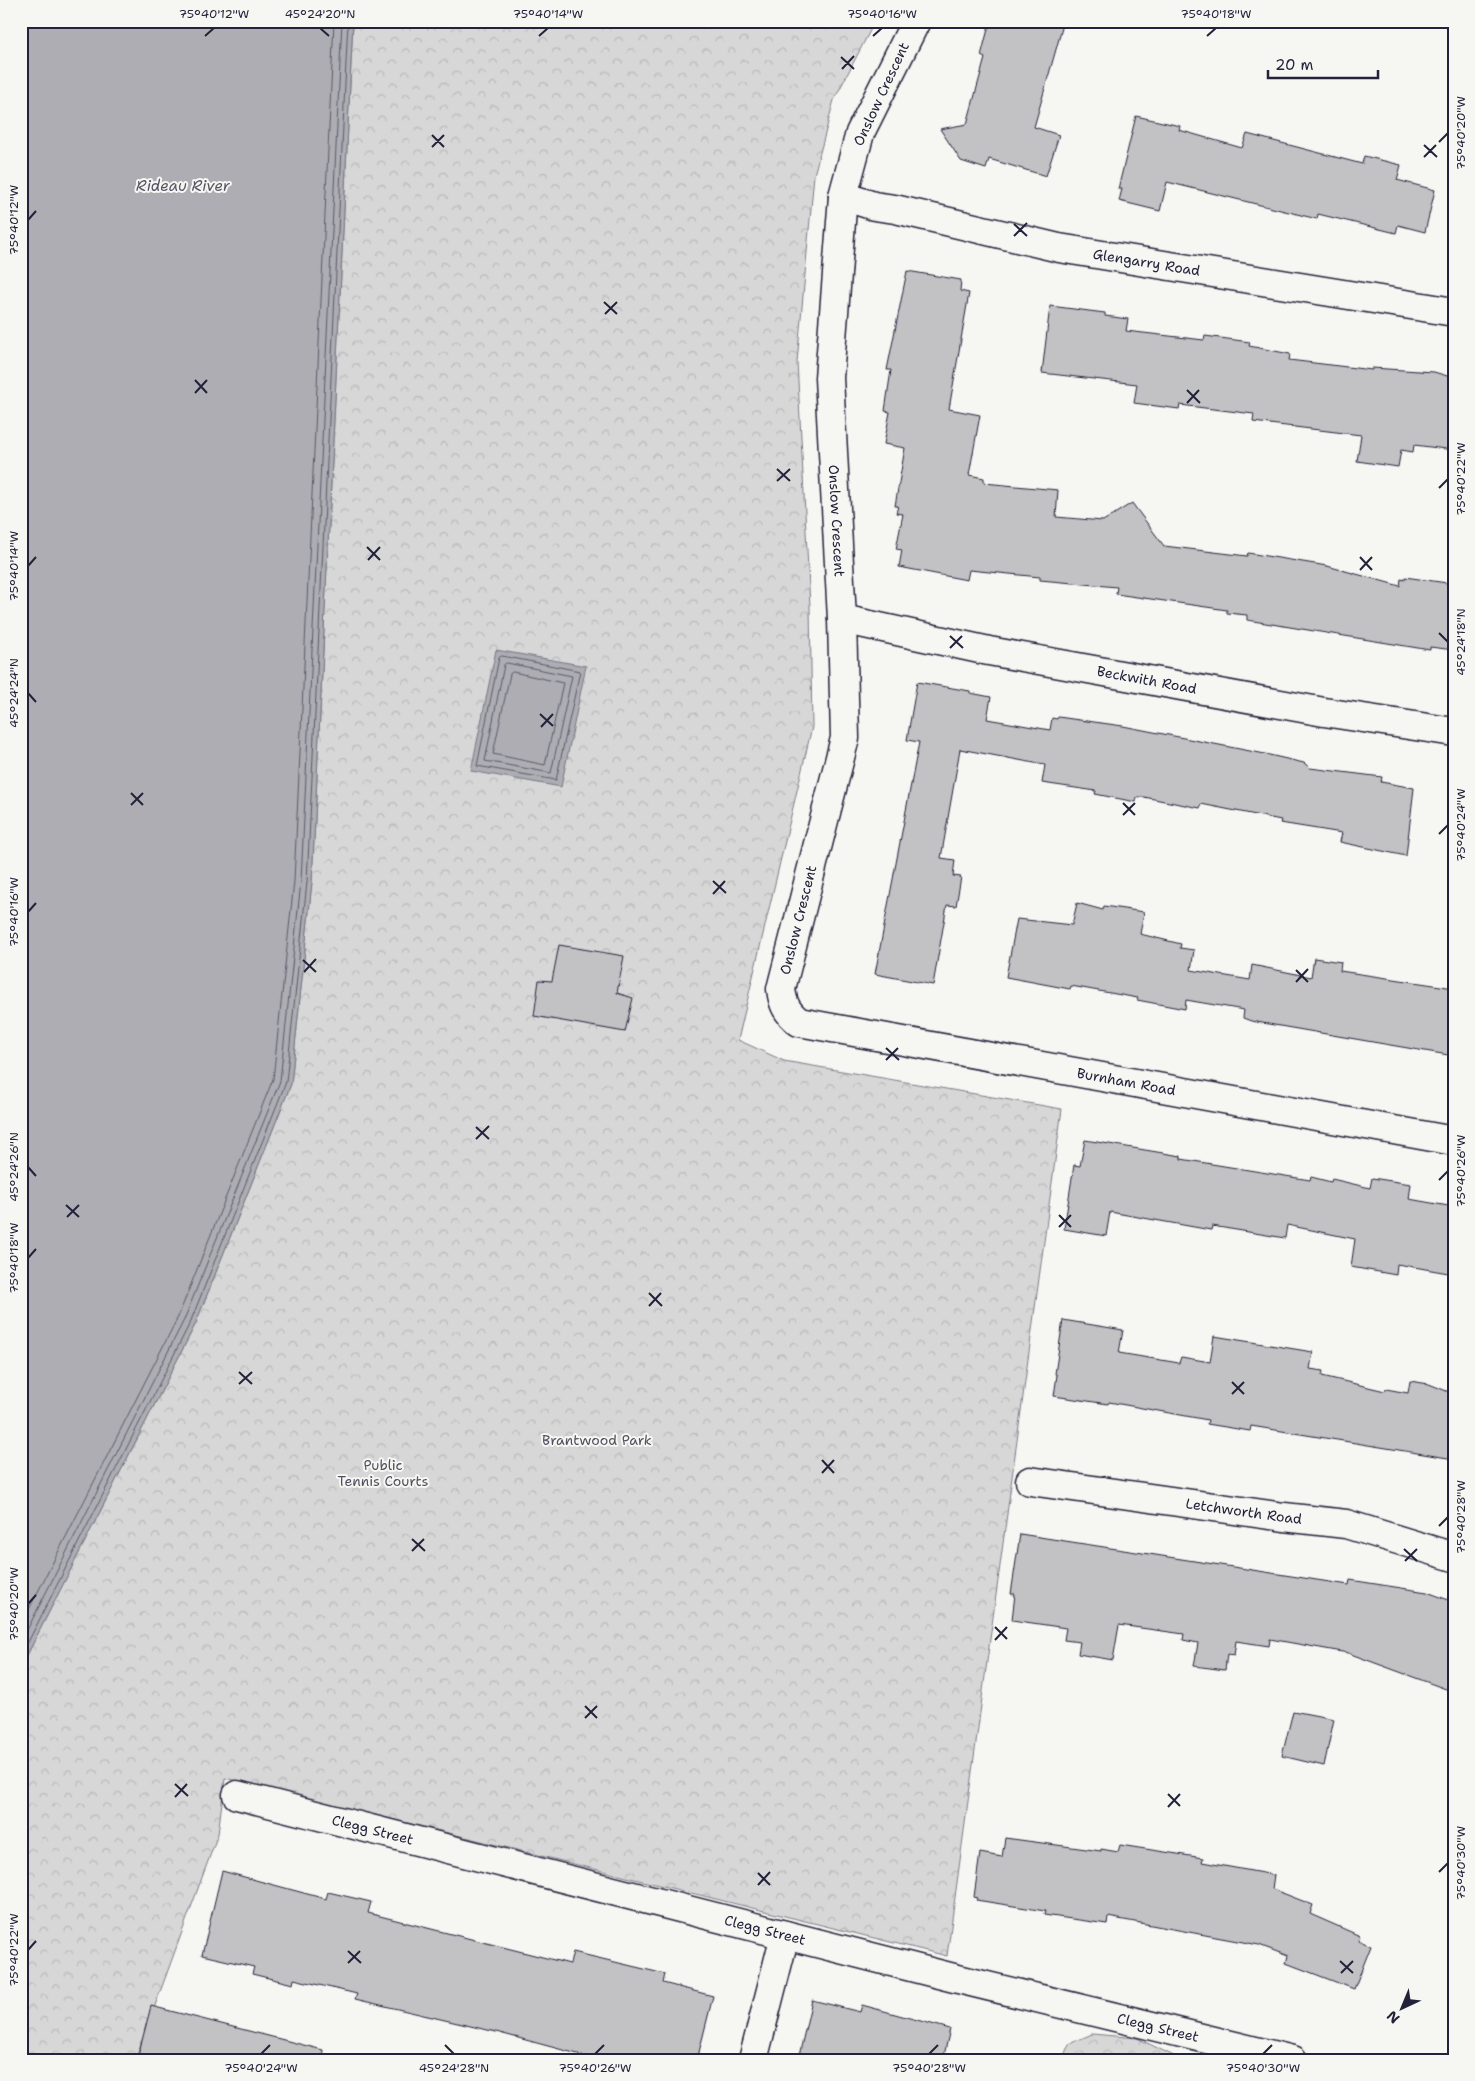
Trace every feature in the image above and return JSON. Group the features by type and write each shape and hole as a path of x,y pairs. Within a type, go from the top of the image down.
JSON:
{"street":[{"name":"Onslow Crescent","path":"799,1022 783,1004 781,989 845,738 842,619 829,378 843,196 860,134 916,21"},
{"name":"Glengarry Road","path":"843,196 874,206 895,209 1059,248 1454,312"},
{"name":"Beckwith Road","path":"842,619 989,651 1314,710 1454,732"},
{"name":"Burnham Road","path":"799,1022 1454,1142"},
{"name":"Letchworth Road","path":"1030,1481 1284,1518 1346,1524 1454,1557"},
{"name":"Clegg Street","path":"237,1795 1008,1992 1294,2060"},
{"path":"753,2060 785,1935"}],"green space":[{"name":"Brantwood Park","path":"353,21 875,21 834,100 814,175 797,362 810,606 812,727 738,1040 784,1061 1062,1109 947,1956 225,1778 218,1834 135,2060 21,2060 21,1667 195,1325 291,1084 312,882"},
{"path":"1092,2034 1137,2038 1182,2060 1062,2060 1069,2044"}],"water":[{"name":"Rideau River","path":"21,21 353,21 312,882 291,1084 195,1325 21,1667"},
{"path":"496,650 586,666 561,787 471,771"}],"building":[{"path":"990,21 1064,21 1034,127 1059,135 1046,176 989,159 986,169 961,161 940,129 967,124 985,58 981,56"},
{"path":"1136,116 1180,126 1179,130 1242,148 1247,134 1362,164 1364,156 1401,165 1397,180 1435,190 1425,232 1398,225 1396,233 1318,214 1317,219 1167,182 1160,211 1119,201 1122,189 1118,189"},
{"path":"907,271 961,280 960,291 969,293 949,409 980,415 969,475 984,478 984,483 1058,490 1056,517 1103,521 1132,503 1164,546 1247,556 1248,553 1327,566 1400,586 1401,579 1405,580 1405,577 1454,584 1454,650 1430,647 1430,650 1247,620 1247,615 1227,613 1227,610 1116,594 1117,587 1040,580 1040,577 969,570 967,580 899,567 902,550 896,549 903,514 896,513 898,506 895,506 905,448 884,444 890,412 885,411 891,370 887,370"},
{"path":"1050,306 1105,313 1105,316 1128,319 1126,331 1204,340 1205,336 1250,342 1249,346 1290,354 1289,360 1372,370 1372,368 1434,372 1454,378 1454,450 1414,445 1413,452 1401,450 1398,467 1357,461 1361,435 1253,422 1254,414 1180,405 1179,409 1134,403 1137,384 1042,373"},
{"path":"917,682 970,691 970,693 991,697 987,719 1050,730 1052,718 1057,719 1058,717 1123,726 1265,754 1304,763 1310,768 1382,777 1381,782 1414,788 1406,856 1340,842 1342,833 1280,823 1281,820 1201,804 1200,808 1144,797 1137,797 1136,802 1095,794 1096,791 1042,783 1045,765 960,749 941,858 955,860 953,876 961,877 956,906 947,905 933,985 875,974 919,742 907,740"},
{"path":"1077,903 1103,910 1104,906 1144,912 1140,934 1181,944 1180,948 1194,950 1191,970 1250,980 1252,965 1311,977 1314,958 1341,962 1340,971 1454,988 1454,1056 1251,1021 1243,1018 1244,1010 1186,1000 1185,1009 1071,986 1070,989 1006,977 1017,919 1072,925"},
{"path":"559,945 624,956 617,993 633,998 625,1032 534,1016 539,980 552,981"},
{"path":"1085,1140 1181,1156 1181,1159 1310,1180 1311,1177 1331,1182 1332,1179 1370,1188 1372,1178 1411,1184 1409,1199 1454,1207 1454,1274 1397,1264 1396,1275 1351,1267 1355,1239 1287,1225 1285,1238 1212,1226 1211,1230 1110,1212 1106,1236 1064,1229 1074,1165 1080,1166"},
{"path":"1063,1320 1123,1330 1119,1353 1179,1363 1181,1357 1210,1362 1214,1336 1313,1352 1310,1369 1323,1371 1322,1376 1385,1391 1386,1389 1408,1393 1410,1381 1429,1384 1454,1394 1454,1459 1251,1426 1250,1431 1207,1424 1208,1420 1109,1402 1108,1404 1054,1396 1057,1375 1055,1374"},
{"path":"1020,1534 1349,1585 1350,1580 1427,1592 1454,1602 1454,1692 1348,1653 1270,1639 1269,1646 1236,1641 1234,1655 1227,1654 1225,1670 1194,1666 1198,1643 1183,1640 1184,1634 1119,1625 1113,1660 1078,1654 1080,1642 1064,1640 1066,1628 1012,1620 1015,1594 1011,1594"},
{"path":"1293,1711 1334,1719 1324,1766 1282,1756"},
{"path":"1005,1838 1101,1851 1101,1849 1118,1852 1120,1845 1203,1858 1202,1862 1274,1875 1272,1889 1313,1905 1310,1914 1360,1936 1358,1940 1371,1946 1354,1989 1286,1963 1288,1956 1259,1945 1108,1917 1107,1924 1044,1915 1045,1911 976,1900 977,1898 974,1897 980,1853 1002,1857"},
{"path":"222,1871 326,1899 328,1892 371,1902 368,1913 570,1964 573,1952 665,1974 663,1983 713,1996 697,2060 600,2060 496,2032 355,1999 357,1994 294,1979 293,1984 252,1974 254,1967 202,1955"},
{"path":"812,2000 860,2012 862,2005 950,2029 943,2060 798,2060"},
{"path":"151,2006 323,2050 322,2060 137,2060"}],"park label":[{"name":"Public Tennis Courts","path":"383,1474"}]}
